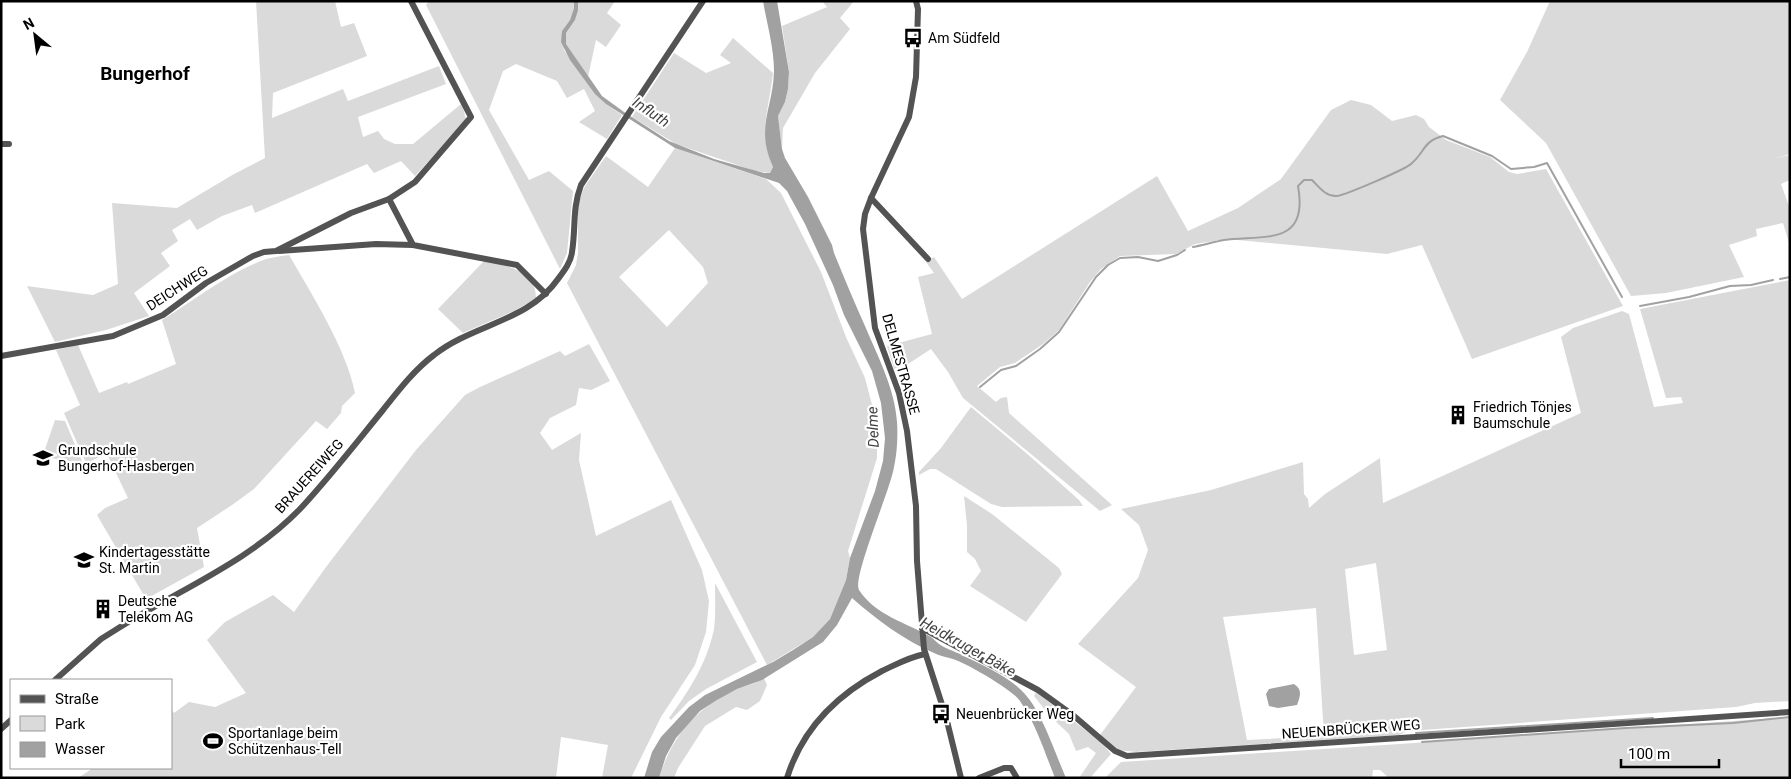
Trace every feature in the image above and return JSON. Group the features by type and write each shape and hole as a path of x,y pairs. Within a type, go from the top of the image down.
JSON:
{"street":[{"name":"DEICHWEG","path":"276,251 351,213 389,199 415,182 471,117 411,1"},
{"name":"BRAUEREIWEG","path":"56,679 101,640 117,629 236,560 270,536 300,508 402,387 432,356 458,339 527,309 546,294 564,271 572,253 576,198 581,185 703,1"},
{"name":"DELMESTRASSE","path":"916,1 918,9 916,77 909,117 871,198 865,214 863,229 876,328 899,393 907,431 916,506 917,561 925,652 946,717 961,778"},
{"path":"1,144 9,144"},
{"path":"871,198 928,258"},
{"path":"389,199 413,245"},
{"name":"DEICHWEG","path":"1,356 113,336 164,315 206,283 253,256 264,252 376,244 413,245 516,265 546,294"},
{"name":"NEUENBRÜCKER WEG","path":"922,628 1038,690 1074,716 1115,751 1127,756 1320,745 1406,737 1790,712"},
{"path":"787,778 802,743 834,703 878,673 901,661 925,652"},
{"path":"979,778 1004,768 1011,768 1016,778"}],"green space":[{"path":"256,1 335,1 341,27 354,23 367,56 273,93 272,118 343,89 348,101 439,66 446,84 358,117 363,137 378,131 384,139 395,144 413,144 461,104 466,120 415,176 401,161 374,173 367,164 255,213 252,205 222,216 197,230 190,219 172,230 178,241 161,253 170,266 134,293 149,316 106,330 55,342 27,286 93,295 118,284 112,203 177,208 265,158"},
{"path":"574,1 570,20 562,31 564,50 595,93 606,104 622,115 607,139 579,122 595,111 584,89 567,98 557,81 516,64 503,71 489,110 529,180 549,171 573,191 567,253 560,269 426,5 428,2"},
{"path":"578,1 615,1 607,13 621,25 606,47 596,40 588,77 566,44 566,33 575,20"},
{"path":"822,1 854,1 840,18 850,29 815,73 783,128 782,149 778,116 785,102 789,72 782,26 827,7"},
{"path":"1550,1 1790,1 1790,154 1776,158 1790,155 1790,180 1781,184 1790,209 1790,246 1783,223 1756,229 1757,236 1729,245 1744,277 1666,293 1631,296 1546,143 1500,100 1527,52"},
{"path":"733,38 773,73 765,131 773,167 770,173 755,171 676,144 632,117 674,53 706,73 731,63 720,55"},
{"path":"1351,100 1371,105 1392,121 1416,115 1424,119 1429,127 1446,140 1490,157 1509,172 1517,174 1546,169 1623,306 1472,359 1422,245 1387,254 1227,239 1195,244 1176,254 1120,256 1101,269 1090,282 1059,330 1043,344 1015,363 1000,367 977,386 996,402 1001,398 1007,397 1009,413 1112,505 1100,511 963,398 948,372 931,349 908,364 894,369 887,346 932,334 918,277 934,273 926,262 934,257 962,299 1157,176 1188,231 1238,208 1281,179 1331,110"},
{"path":"675,148 766,179 781,193 821,272 846,337 865,378 877,424 877,458 848,551 850,558 846,580 830,619 813,637 767,665 567,283 576,265 578,253 578,202 585,186 606,156 648,187","holes":["669,230 703,267 708,283 667,327 619,277"]},
{"path":"289,255 336,340 351,376 355,393 342,406 341,413 327,429 316,421 254,489 197,528 204,567 146,599 97,515 105,508 128,498 107,454 86,463 64,413 80,405 56,350 78,345 99,393 127,382 128,384 176,364 162,320 238,271 266,259"},
{"path":"484,261 518,270 531,281 535,289 536,298 514,311 463,333 438,309"},
{"path":"1790,280 1790,701 1755,703 1736,707 1409,731 1399,735 1136,752 1118,750 1100,735 1136,687 1078,644 1138,578 1148,550 1139,525 1121,509 1211,490 1303,462 1304,494 1308,499 1309,508 1325,494 1380,458 1383,503 1581,413 1561,337 1573,328 1622,311 1629,314 1654,407 1683,403 1681,397 1666,398 1640,309","holes":["1376,563 1387,650 1354,655 1345,569","1316,608 1324,736 1247,740 1223,617"]},
{"path":"589,344 610,381 591,390 579,388 576,405 550,418 540,433 552,450 581,433 579,460 596,536 671,500 702,570 709,601 706,632 695,665 661,717 631,778 602,778 608,745 561,737 556,778 78,778 92,769 172,769 172,710 174,713 189,702 215,707 246,693 207,640 225,622 273,595 294,612 326,567 416,450 465,395 560,351 565,356"},
{"path":"971,407 1032,458 1079,500 1083,506 1002,507 991,504 936,469 930,469 919,475 919,472 941,448"},
{"path":"55,420 65,421 84,466 46,456 44,452"},
{"path":"964,496 992,514 1059,568 1062,574 1026,622 970,586 981,571 975,559 967,552"},
{"path":"715,583 757,662 706,689 689,701 671,720 669,718 702,665 711,641 715,624"},
{"path":"764,678 767,685 760,701 747,710 736,707 705,726 678,768 674,778 659,778 678,737 697,715 735,690"},
{"path":"1036,692 1102,743 1111,754 1090,778 1079,778 1096,753 1088,747 1076,751 1069,734 1049,715 1034,696"},
{"path":"1790,717 1790,778 1389,778 1380,770 1373,770 1372,778 1105,778 1121,762"}],"water":[{"path":"574,1 578,1 578,10 575,20 566,33 566,44 602,96 669,141 714,159 770,173 773,167 765,140 765,129 773,84 774,62 763,1 777,1 789,72 785,102 778,116 782,149 832,245 885,373 896,410 897,439 894,467 866,551 858,582 859,590 866,599 882,612 931,637 944,647 994,671 1018,687 1031,701 1037,711 1066,778 1055,778 1026,710 1016,696 989,677 968,666 936,654 912,642 852,598 837,625 823,642 762,680 737,689 700,711 676,738 666,756 659,778 644,778 652,752 661,737 689,707 705,695 773,662 793,650 813,637 830,619 846,580 850,558 875,491 883,461 885,438 881,403 872,371 844,315 833,285 805,224 787,191 779,183 675,148 606,104 595,94 570,60 561,42 562,31 570,20"},
{"path":"1294,684 1300,691 1297,705 1278,708 1269,706 1266,694 1269,689"}],"waterway":[{"path":"1193,247 1224,240 1268,237 1280,234 1290,228 1297,219 1300,205 1298,186 1304,180 1312,180 1329,195 1342,195 1408,166 1428,144 1436,138 1443,136 1492,156 1511,169 1534,167 1547,163 1622,297"},
{"path":"980,387 1001,370 1016,366 1040,349 1059,332 1096,277 1108,265 1120,258 1138,257 1158,261 1177,255 1185,250"},
{"path":"1780,279 1790,277"},
{"path":"1640,306 1689,297 1730,286 1751,285 1773,280"},
{"path":"1422,742 1626,728 1733,723 1790,717"},
{"path":"1416,733 1653,718"}],"place":[{"name":"Am Südfeld","path":"913,38"},
{"name":"Friedrich Tönjes Baumschule","path":"1458,415"},
{"name":"Grundschule Bungerhof-Hasbergen","path":"43,458"},
{"name":"Kindertagesstätte St. Martin","path":"84,560"},
{"name":"Deutsche Telekom AG","path":"103,609"},
{"name":"Neuenbrücker Weg","path":"941,714"},
{"name":"Sportanlage beim Schützenhaus-Tell","path":"213,741"}],"district":[{"name":"Bungerhof","path":"145,73"}],"water label":[{"name":"Influth","path":"651,112"},
{"name":"Delme","path":"873,427"},
{"name":"Heidkruger Bäke","path":"968,647"}]}
